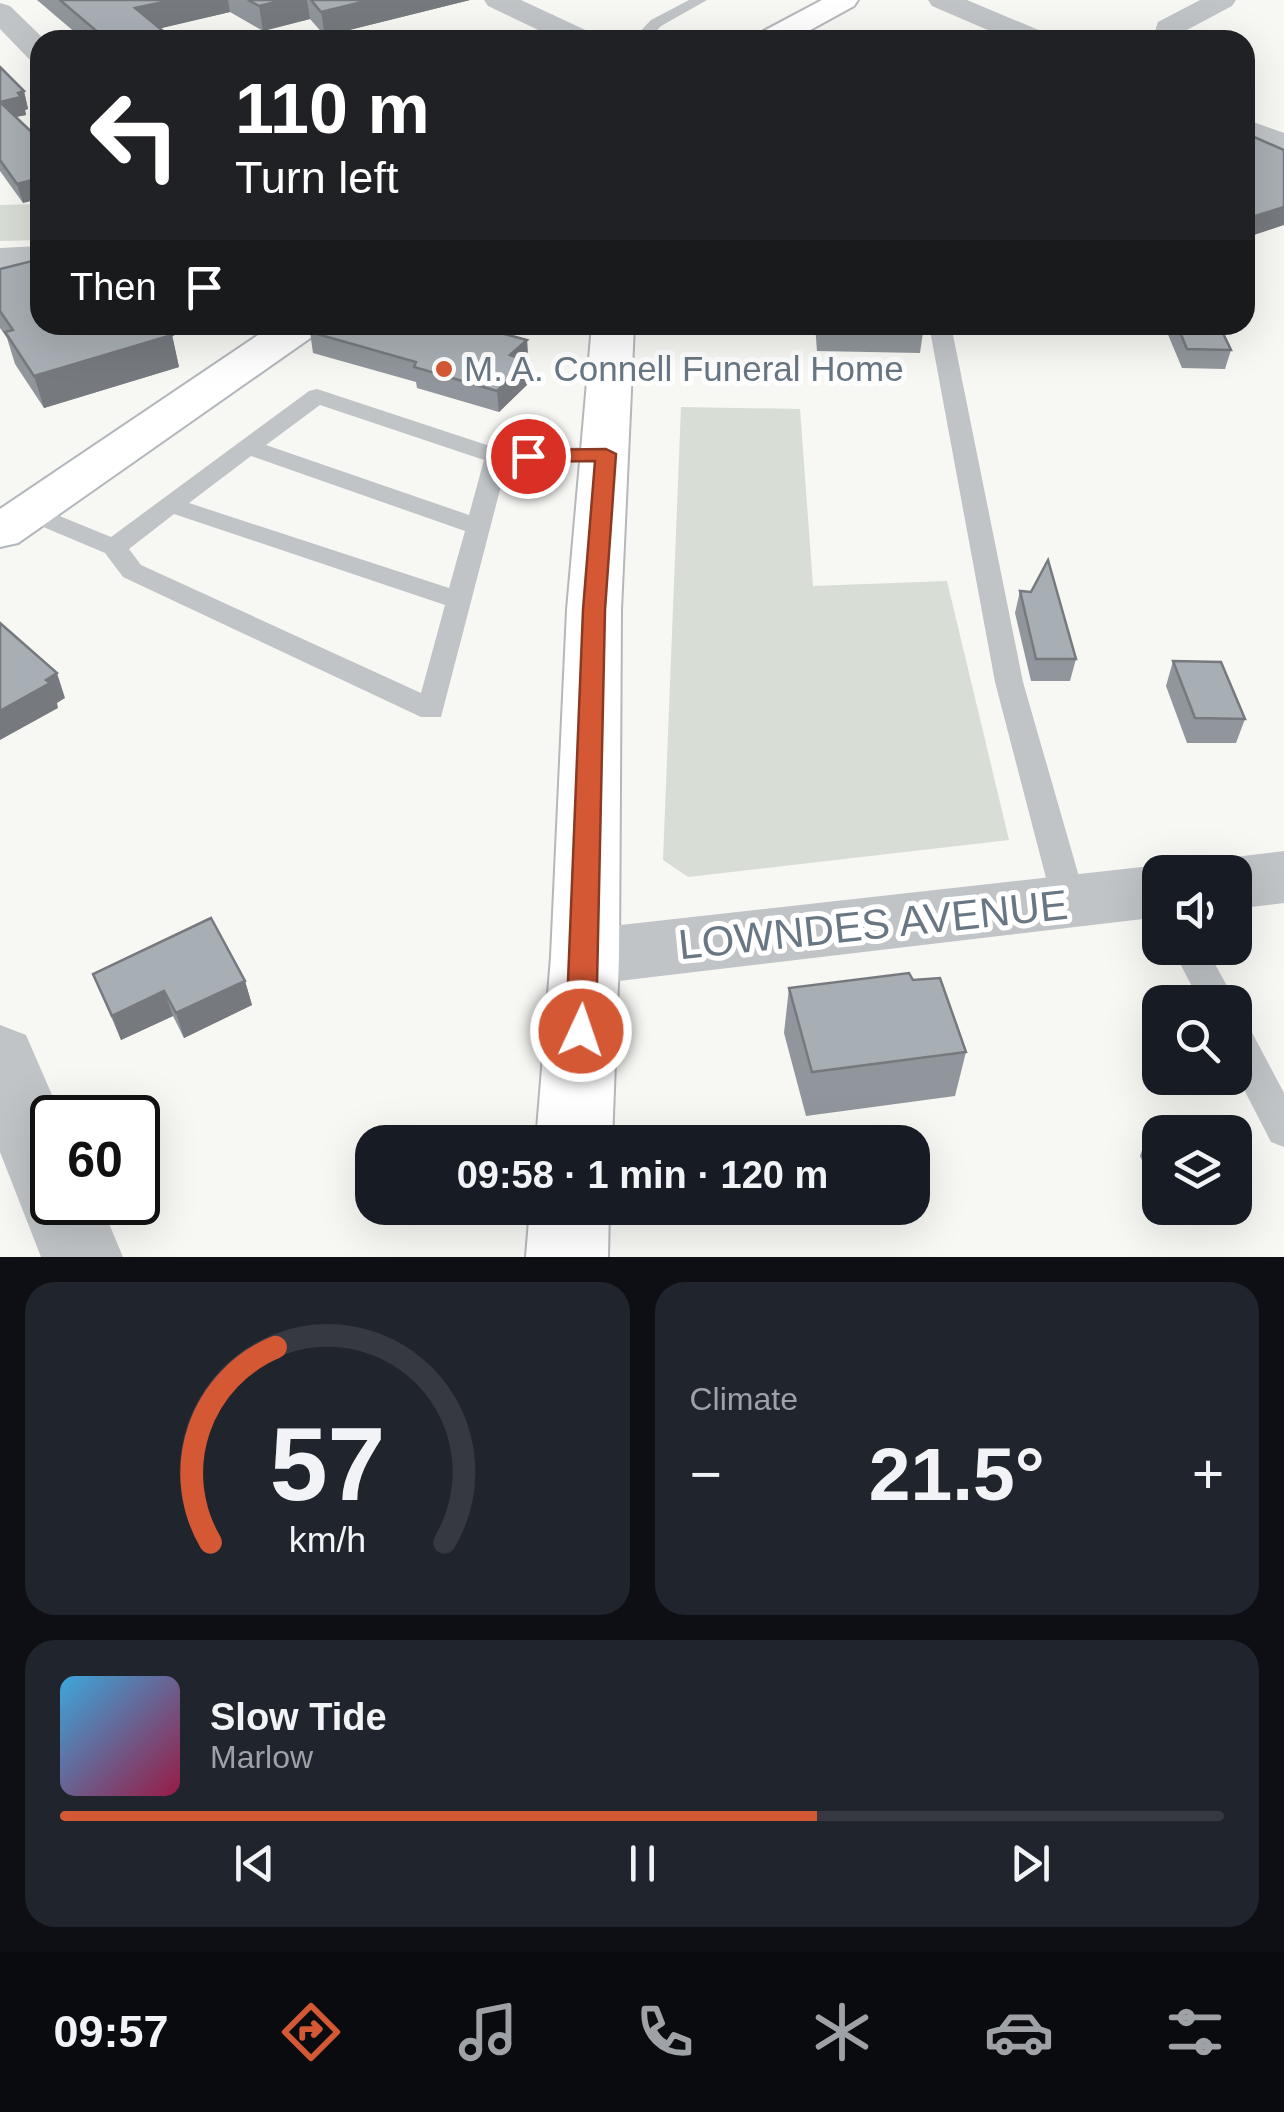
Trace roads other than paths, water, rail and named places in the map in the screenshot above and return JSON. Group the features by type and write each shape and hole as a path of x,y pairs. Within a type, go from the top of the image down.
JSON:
{"main road":[{"path":"788,30 844,0"},
{"path":"16,523 286,335"},
{"path":"575,1125 586,957 594,610 612,335"},
{"path":"568,1257 569,1225"}],"street":[{"path":"498,0 562,30"},
{"path":"942,0 1013,30"},
{"path":"1169,30 1222,0"},
{"path":"0,12 30,42"},
{"path":"1255,133 1284,146"},
{"path":"1255,164 1284,154"},
{"path":"0,260 30,258"},
{"path":"1252,881 1284,877"},
{"name":"LOWNDES AVENUE","path":"586,957 1142,893"},
{"path":"0,1058 30,1131"},
{"path":"69,1225 82,1257"}],"lane":[{"path":"649,30 700,0"},
{"path":"942,335 1009,682 1070,902"},
{"path":"114,547 317,396 497,456 606,454"},
{"path":"248,448 479,527"},
{"path":"16,523 114,547 132,571 431,710 497,456"},
{"path":"170,505 459,600"},
{"path":"1252,1069 1284,1130"}],"place":[{"name":"M. A. Connell Funeral Home","path":"444,369"}]}
